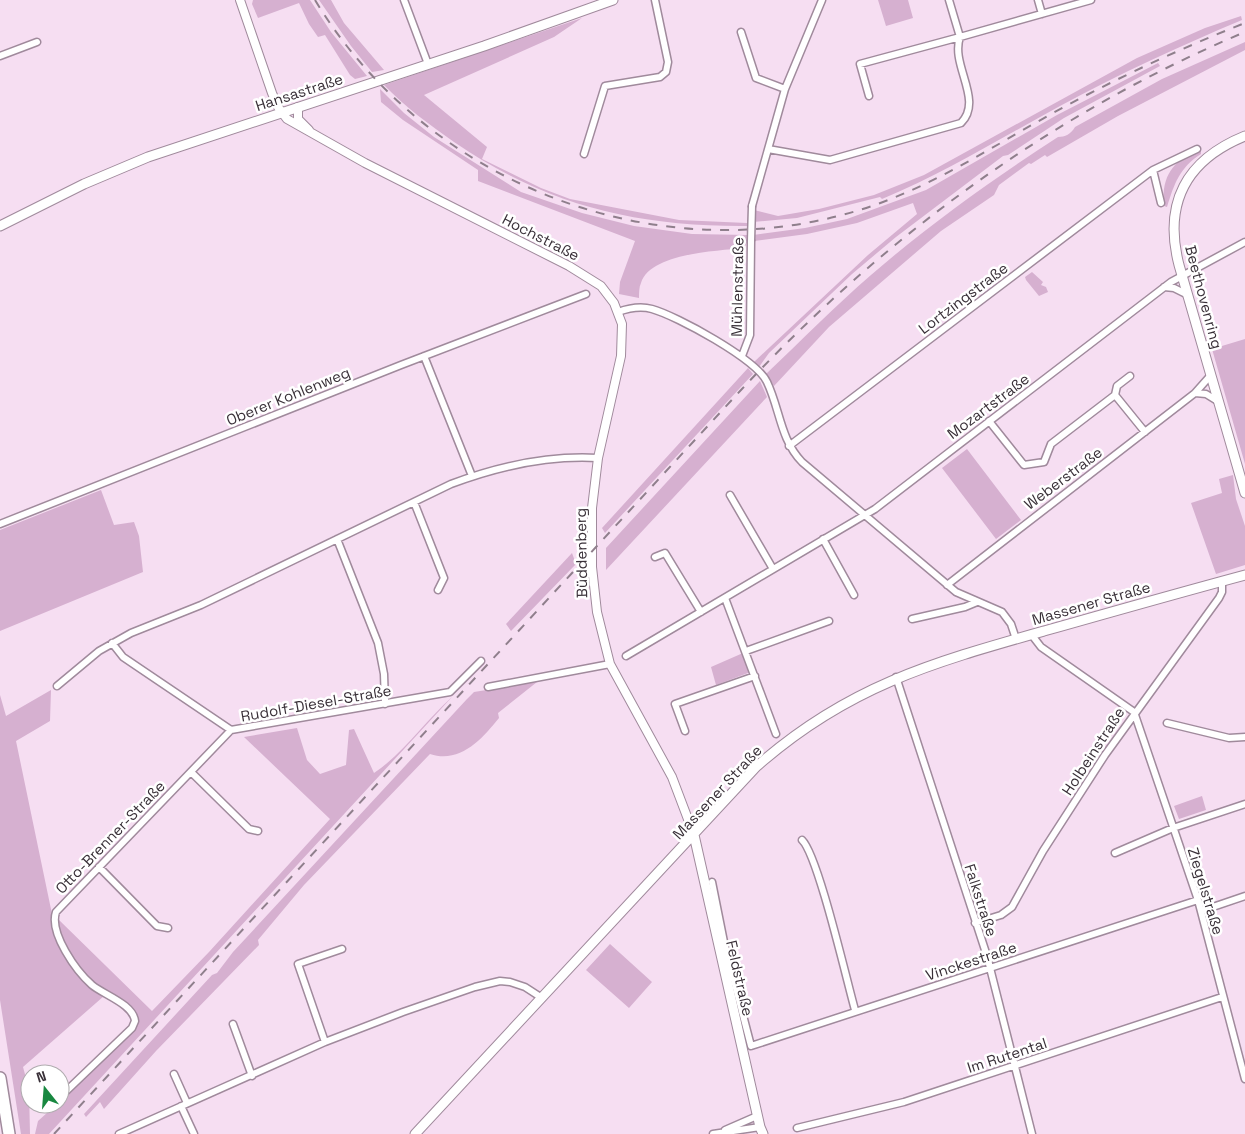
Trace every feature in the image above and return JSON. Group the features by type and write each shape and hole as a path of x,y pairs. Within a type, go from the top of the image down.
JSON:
{"highway":[{"path":"0,1078 9,1134"}],"main road":[{"name":"Hansastraße","path":"0,226 122,167 613,0"},
{"name":"Beethovenring","path":"1245,136 1226,144 1206,157 1191,174 1182,190 1174,214 1173,232 1181,275 1245,493"},
{"name":"Massener Straße","path":"415,1134 756,767 787,740 848,700 896,678 954,656 1245,575"},
{"name":"Feldstraße","path":"694,835 760,1132"}],"street":[{"path":"240,0 272,93 281,112"},
{"path":"404,0 428,64"},
{"path":"584,154 605,86 660,77 666,72 668,62 655,0"},
{"name":"Mühlenstraße","path":"822,0 786,89 752,206 750,335 742,356 767,382 789,446 802,462 866,514 956,592 1002,612 1011,624 1016,639"},
{"path":"768,149 830,160 961,122 969,112 970,102 957,57 956,46 960,37 948,0"},
{"path":"1038,0 1042,14"},
{"path":"868,96 860,64 1091,0"},
{"path":"741,32 756,78 786,89"},
{"path":"0,56 37,42"},
{"name":"Hochstraße","path":"298,107 298,119 318,138"},
{"name":"Hochstraße","path":"281,112 291,123 318,138 583,274 601,286 618,312"},
{"name":"Lortzingstraße","path":"789,446 1153,170 1197,149"},
{"path":"1153,170 1161,203"},
{"name":"Mozartstraße","path":"626,656 866,514 1164,287 1181,275 1245,242"},
{"path":"1164,287 1174,288 1188,295"},
{"name":"Oberer Kohlenweg","path":"0,524 586,294"},
{"path":"618,312 639,308 653,309 706,335 742,356"},
{"name":"Büddenberg","path":"618,312 622,324 622,347 598,458 592,513 592,567 597,612 610,664 672,777 694,835"},
{"path":"424,356 472,476"},
{"name":"Weberstraße","path":"947,585 1195,393 1211,375"},
{"path":"1130,376 1117,386 1116,395 1145,432"},
{"path":"1195,393 1206,394 1219,402"},
{"path":"989,421 1024,466 1044,462 1051,444 1116,395"},
{"path":"57,686 112,643 201,605 472,476 553,457 598,458"},
{"path":"730,495 773,569"},
{"path":"414,502 444,578 438,590"},
{"path":"338,539 378,643 384,674 385,704"},
{"path":"823,539 854,595"},
{"path":"655,557 665,552 701,612"},
{"name":"Holbeinstraße","path":"975,923 1001,915 1012,907 1043,851 1134,712 1219,598 1222,592 1222,581"},
{"path":"725,598 776,734"},
{"path":"912,619 966,607 977,602"},
{"path":"746,651 829,621"},
{"path":"1031,634 1041,647 1134,712"},
{"name":"Rudolf-Diesel-Straße","path":"112,643 123,657 231,730 450,692 481,661"},
{"path":"488,686 610,664"},
{"path":"685,730 675,704 755,676"},
{"name":"Falkstraße","path":"896,678 990,968 1032,1134"},
{"name":"Ziegelstraße","path":"1134,712 1198,900 1245,1079"},
{"path":"1167,723 1229,738 1245,737"},
{"name":"Otto-Brenner-Straße","path":"70,1087 132,1028 135,1021 130,1011 97,989 86,978 61,943 55,928 55,917 59,908 231,730"},
{"path":"191,772 249,829 258,831"},
{"path":"1115,853 1173,828 1245,804"},
{"path":"802,840 808,845 855,1010"},
{"path":"99,867 157,926 168,928"},
{"name":"Feldstraße","path":"712,882 724,942 751,1046"},
{"path":"1201,911 1245,896"},
{"name":"Vinckestraße","path":"751,1046 855,1010 1198,900"},
{"path":"325,1042 298,964 342,949"},
{"path":"119,1134 325,1042 402,1012 490,982 510,982 525,987 542,998"},
{"name":"Im Rutental","path":"797,1128 904,1102 1222,997"},
{"path":"233,1024 252,1076"},
{"path":"174,1074 194,1134"},
{"path":"715,1134 757,1116"},
{"path":"715,1134 760,1132"}],"shaded area":[{"path":"253,0 310,0 331,32 367,76 355,79 350,75 325,35 318,37 309,24 299,3 258,18 252,4"},
{"path":"319,0 331,0 344,23 384,70 372,72"},
{"path":"878,0 908,0 913,18 886,26"},
{"path":"1241,16 1242,20 1173,50 1105,83 950,167 882,199 880,197 797,218 753,222 754,210 778,216 819,209 874,195 924,175 1137,58 1205,28"},
{"path":"582,18 554,37 424,95 487,147 482,159 541,188 570,199 679,220 747,223 748,226 668,222 631,217 559,197 489,164 454,142 409,108 384,85"},
{"path":"1245,42 1245,50 1118,116 1047,157 1045,155 1031,164 1029,163 999,185 994,195 941,231 829,327 774,386 766,374 871,275 962,203 1058,137 1070,133 1075,127 1162,79"},
{"path":"1158,63 1160,66 1064,118 1008,155 1003,156 896,237 852,274 769,353 759,367 754,362 868,255 917,214 913,203 857,223 807,234 754,241 753,235 805,228 847,219 926,190 1057,115"},
{"path":"380,89 404,113 434,137 521,192 582,213 634,226 692,234 748,235 748,241 744,248 686,255 657,265 647,273 640,285 639,298 619,294 620,282 635,241 478,181 478,170 403,120 381,102"},
{"path":"1201,149 1201,154 1183,170 1175,184 1167,207 1164,206 1165,186 1171,170 1183,158"},
{"path":"1032,272 1043,282 1041,285 1046,287 1048,292 1039,296 1026,280 1025,277"},
{"path":"1245,339 1245,464 1212,349"},
{"path":"748,368 753,374 605,533 602,528"},
{"path":"760,381 767,397 606,570 606,548"},
{"path":"967,449 1021,520 996,539 942,468"},
{"path":"1233,475 1236,499 1245,526 1245,565 1216,574 1191,503 1222,493 1219,479"},
{"path":"101,490 114,525 134,522 139,536 143,572 0,631 0,530"},
{"path":"572,553 576,564 511,631 506,624"},
{"path":"743,653 749,669 748,673 716,685 711,667"},
{"path":"537,682 498,713 499,718 469,748 451,756 430,754 304,885 258,940 259,945 156,1051 104,1109 100,1102 86,1117 84,1114 212,975 217,973 233,952 474,692"},
{"path":"51,690 50,721 16,741 52,914 52,924 62,947 104,996 26,1064 20,1064 20,1114 30,1114 30,1134 21,1134 0,1000 0,695 6,716"},
{"path":"452,697 70,1111 70,1091 137,1025 136,1014 97,985 75,962 61,935 58,919 152,1011 209,952 330,819 244,737 297,728 307,760 320,774 346,765 349,730 354,729 374,773 395,756"},
{"path":"1202,796 1206,810 1179,819 1174,806"},
{"path":"610,944 652,982 629,1008 586,970"},
{"path":"46,1114 67,1114 49,1134 35,1134 38,1121"}],"railway":[{"path":"315,0 364,66 423,123 490,168 563,202 641,222 722,230 803,224 883,202 906,193 949,172 1076,100 1172,54 1245,23"},
{"path":"54,1134 741,390 796,334 853,281 912,231 974,184 1038,141 1105,101 1174,64 1245,32"}]}
